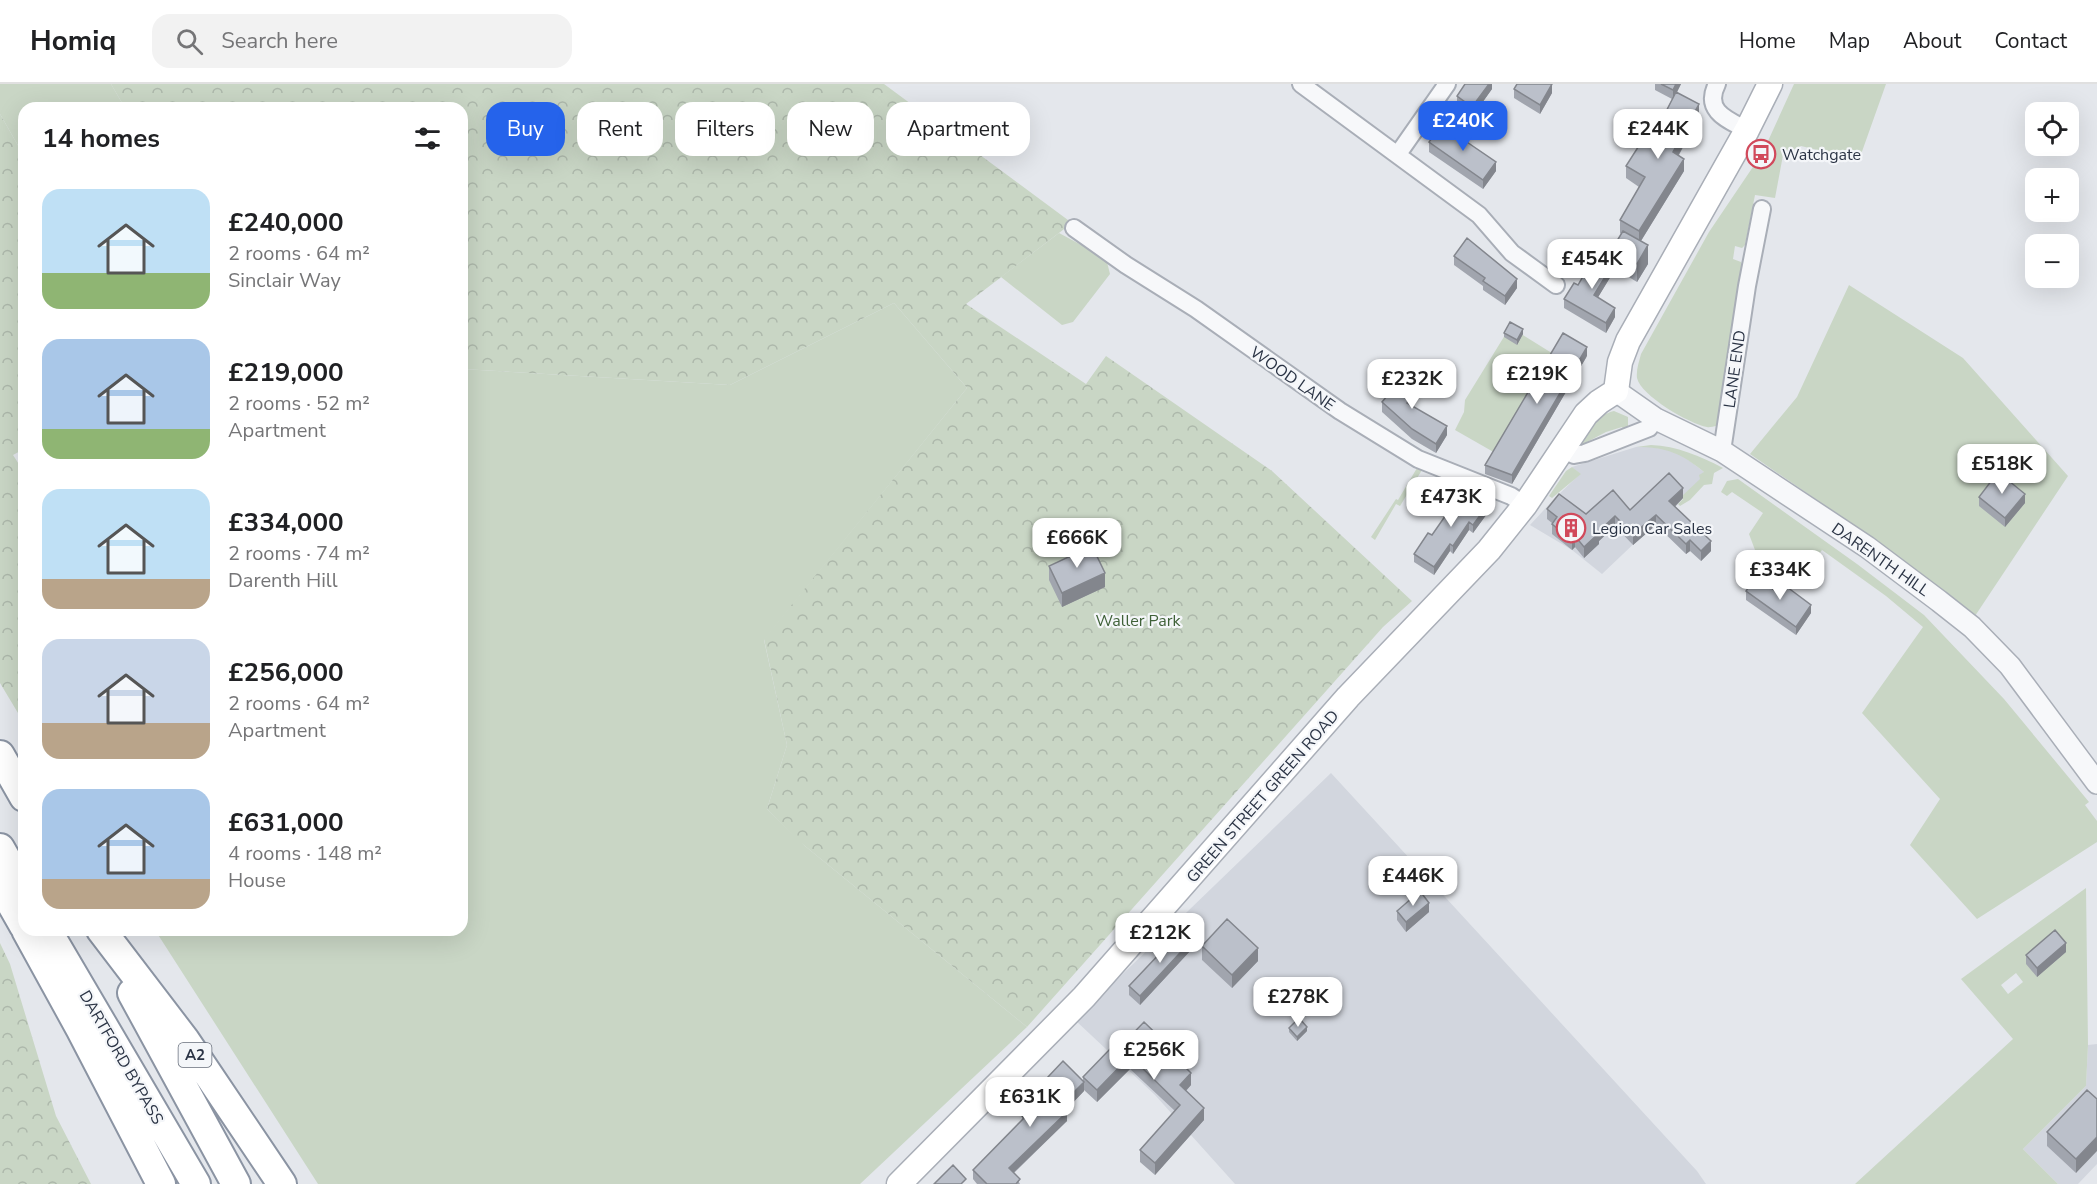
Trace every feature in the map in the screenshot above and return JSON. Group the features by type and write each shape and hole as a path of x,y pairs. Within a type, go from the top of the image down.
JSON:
{"highway":[{"path":"0,755 18,786"},
{"path":"0,848 18,880"},
{"path":"0,884 18,916"},
{"path":"29,936 161,1184"},
{"name":"DARTFORD BYPASS","path":"51,936 196,1184"},
{"name":"A2","path":"102,936 236,1184"},
{"name":"A2","path":"104,936 185,1040 282,1184"}],"main road":[{"path":"1616,391 1620,362 1628,341 1747,130 1770,84"},
{"name":"GREEN STREET GREEN ROAD","path":"899,1184 1084,997 1347,697 1489,550 1524,505 1586,414 1616,391"}],"street":[{"path":"1301,84 1479,215 1512,253 1556,285"},
{"path":"1398,154 1447,84"},
{"path":"1717,84 1712,99 1716,110 1722,117 1747,130"},
{"name":"LANE END","path":"1722,451 1747,286 1762,209"},
{"name":"WOOD LANE","path":"1074,228 1126,265 1196,309 1340,411 1418,459 1511,496 1524,505"},
{"name":"DARENTH HILL","path":"1616,391 1656,419 1722,451 1867,547 1972,627 2010,666 2097,783"},
{"path":"1563,450 1577,455 1605,446 1649,428 1656,419"}],"shaded area":[{"path":"1636,447 1670,450 1682,455 1704,472 1703,478 1602,574 1572,550 1530,525 1580,474 1572,467"},
{"path":"1331,773 1697,1171 1706,1184 1235,1184 1155,1095 1075,1020"},
{"path":"2097,1044 2097,1164 2078,1184 2058,1184 2023,1149 2086,1086 2088,1045"}],"green space":[{"path":"0,84 111,84 122,102 18,102 18,146 0,114"},
{"name":"Waller Park","path":"111,84 884,84 908,102 886,102 886,156 981,156 1072,223 966,304 1086,384 1106,356 1272,471 1412,601 1383,627 1027,1027 800,842 767,809 787,745 764,639 967,388 894,303 730,385 468,369 468,102 122,102"},
{"path":"1794,84 1886,84 1859,160 1801,146 1783,155 1775,198 1755,195 1745,245 1742,248 1735,246 1733,259 1741,262 1742,265 1716,426 1699,425 1656,401 1640,385 1637,372 1641,354 1709,232 1763,152"},
{"path":"0,114 18,146 18,452 13,455 18,463 18,713 0,683"},
{"path":"1059,233 1098,254 1107,262 1110,274 1073,322 1062,325 1001,277"},
{"path":"1849,285 1963,358 2068,476 1975,616 1846,520 1750,454 1797,397"},
{"path":"894,303 967,388 764,640 787,745 767,809 805,846 1027,1027 860,1184 318,1184 159,936 468,936 468,369 730,385"},
{"path":"1510,327 1555,355 1497,454 1455,430 1464,412 1465,400"},
{"path":"1614,411 1628,417 1628,426 1624,430 1622,427 1606,432 1585,443 1587,447 1582,446 1580,443 1594,423"},
{"path":"1651,445 1688,452 1723,468 1714,473 1712,484 1704,485 1690,500 1680,506 1678,504 1683,499 1681,497 1704,472 1673,452 1636,447"},
{"path":"1572,467 1581,474 1552,498 1549,496 1566,471"},
{"path":"1417,468 1422,470 1400,506 1396,504 1375,540 1371,537 1396,499 1398,500"},
{"path":"1738,479 1924,615 2004,699 2089,802 2085,805 2097,821 2097,842 1977,919 1910,845 1940,799 1862,713 1923,627 1886,596 1822,550 1797,582 1755,550 1749,534 1763,513 1732,492 1727,496 1721,492 1727,481"},
{"path":"2086,888 2088,1045 2086,1086 2023,1149 2058,1184 1855,1184 2013,1039 1961,979","holes":["2016,973 2023,982 2008,994 2001,985"]},
{"path":"0,943 10,964 56,1116 91,1184 0,1184"}],"building":[{"path":"1465,84 1489,84 1472,107 1457,96"},
{"path":"1517,84 1552,84 1540,105 1514,89"},
{"path":"1661,84 1676,84 1673,90"},
{"path":"1676,92 1699,104 1673,152 1684,159 1639,231 1620,220 1645,177 1626,166 1649,130 1655,133"},
{"path":"1442,125 1496,162 1483,180 1429,142"},
{"path":"1623,231 1648,245 1637,264 1612,249"},
{"path":"1467,238 1517,279 1505,296 1483,281 1485,278 1454,256"},
{"path":"1597,252 1614,262 1594,295 1615,308 1606,323 1564,299 1574,283 1578,285"},
{"path":"1510,322 1523,329 1517,340 1504,333"},
{"path":"1563,333 1587,347 1512,475 1485,465"},
{"path":"1400,372 1418,387 1407,403 1447,426 1436,444 1412,429 1382,402 1394,388 1389,385"},
{"path":"1998,472 2025,494 2005,518 1979,497"},
{"path":"1669,473 1683,488 1669,501 1711,541 1701,551 1690,540 1686,544 1656,515 1633,534 1615,516 1584,547 1575,536 1572,540 1552,524 1557,517 1547,509 1559,494 1586,514 1613,490 1630,510"},
{"path":"1467,489 1489,503 1473,525 1469,522 1453,546 1450,544 1434,567 1414,554 1428,533 1432,535"},
{"path":"1092,546 1105,573 1062,593 1049,566"},
{"path":"1756,577 1781,595 1787,587 1811,605 1796,627 1746,591"},
{"path":"1420,891 1429,903 1406,922 1397,911"},
{"path":"1227,919 1258,948 1232,975 1202,946"},
{"path":"2055,930 2066,943 2037,968 2026,955"},
{"path":"1181,931 1191,941 1140,996 1129,986"},
{"path":"1299,1018 1307,1027 1297,1037 1289,1028"},
{"path":"1144,1022 1173,1050 1183,1040 1194,1051 1181,1063 1191,1073 1180,1085 1204,1108 1155,1163 1140,1150 1180,1105 1130,1056 1097,1090 1083,1077 1110,1049 1114,1053"},
{"path":"1063,1061 1084,1082 1061,1105 1067,1112 1009,1168 1020,1179 1016,1184 987,1184 973,1170 1024,1118 1022,1116 1053,1084 1047,1078"},
{"path":"2087,1090 2097,1099 2097,1137 2076,1159 2047,1132"},
{"path":"953,1165 966,1179 961,1184 934,1184"}],"place":[{"name":"Watchgate","path":"1761,154"},
{"name":"Legion Car Sales","path":"1571,528"}]}
